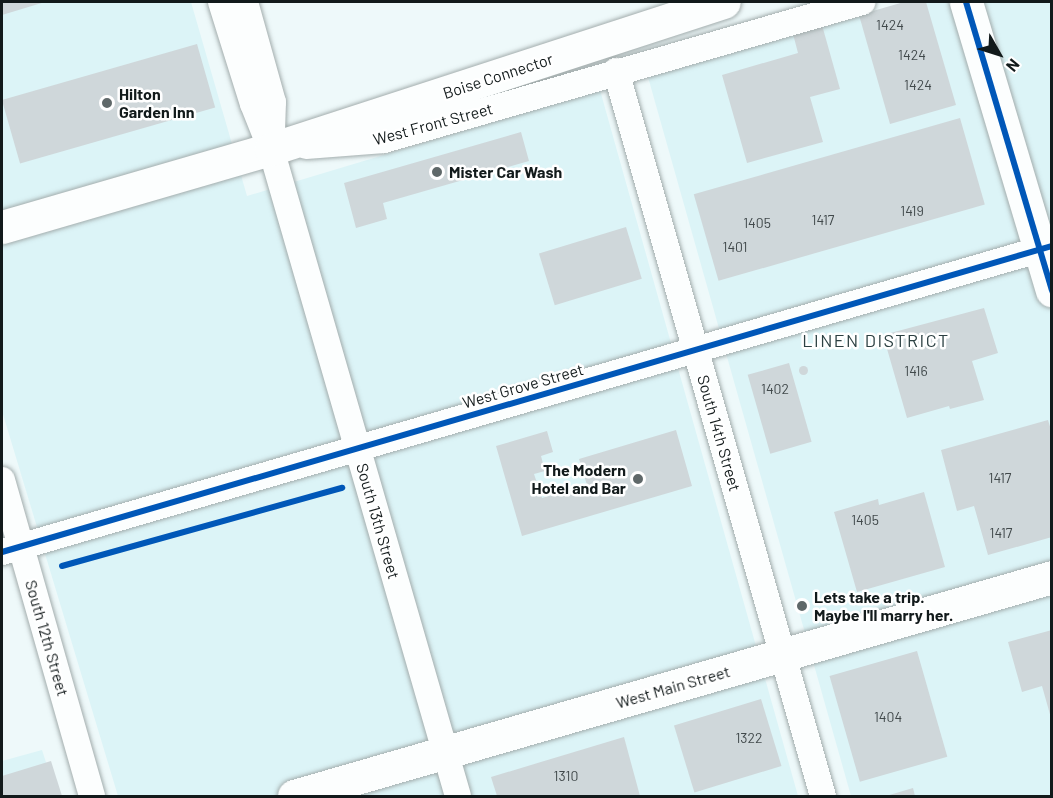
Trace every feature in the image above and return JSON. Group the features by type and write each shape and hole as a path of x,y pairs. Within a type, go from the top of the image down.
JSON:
{"main road":[{"name":"Boise Connector","path":"271,149 724,2"},
{"path":"966,2 1046,248 1052,290"},
{"name":"West Front Street","path":"2,227 271,149"},
{"name":"West Main Street","path":"294,796 1052,576"}],"street":[{"name":"South 13th Street","path":"221,2 253,104 271,149 458,796"},
{"name":"South 13th Street","path":"245,2 273,102 271,149"},
{"name":"West Front Street","path":"271,149 384,140 616,71 862,2"},
{"name":"South 14th Street","path":"616,71 823,796"},
{"name":"West Grove Street","path":"11,549 1046,248"},
{"name":"South 12th Street","path":"2,480 11,549 92,796"}],"shaded area":[{"path":"2,2 191,2 247,196 600,90 798,796 118,796 2,411"},
{"path":"911,2 1051,2 1051,796 851,796 648,77"},
{"path":"42,750 57,796 2,796 2,761"}],"building":[{"path":"2,2 45,2 2,15"},
{"path":"904,2 926,2 956,105 890,124 859,15"},
{"path":"822,25 840,89 810,97 823,142 747,163 722,75 798,53 793,34"},
{"name":"Hilton Garden Inn","path":"197,44 215,107 20,163 2,100"},
{"path":"960,118 985,205 719,281 694,194"},
{"name":"Mister Car Wash","path":"521,132 529,161 383,203 387,219 356,228 344,183"},
{"path":"626,227 642,279 555,305 539,254"},
{"path":"984,308 998,353 972,361 984,400 950,409 949,406 907,418 883,335"},
{"path":"789,363 812,442 770,454 748,375"},
{"path":"803,366 807,370 803,374 799,370"},
{"path":"1048,420 1052,433 1052,537 988,555 974,506 957,511 941,450"},
{"name":"The Modern Hotel and Bar","path":"676,430 692,486 522,536 496,446 547,431 553,452 541,456 545,471 534,474 542,498 587,485 579,459"},
{"path":"924,492 945,567 857,592 834,512 878,499 879,505"},
{"path":"1052,630 1051,718 1042,686 1022,692 1008,642"},
{"path":"917,651 947,757 860,782 830,676"},
{"path":"761,699 781,766 694,793 674,726"},
{"path":"624,737 640,796 497,796 491,777"},
{"path":"51,761 62,796 2,796 2,776"},
{"path":"913,788 915,796 886,796"}],"cycle path":[{"path":"966,2 1052,290"},
{"path":"2,552 1052,246"},
{"path":"62,566 342,488"}],"place":[{"name":"Hilton Garden Inn","path":"107,103"},
{"name":"Mister Car Wash","path":"437,172"},
{"name":"The Modern Hotel and Bar","path":"638,479"},
{"name":"Lets take a trip. Maybe I'll marry her.","path":"802,606"}],"district":[{"name":"LINEN DISTRICT","path":"876,340"}]}
